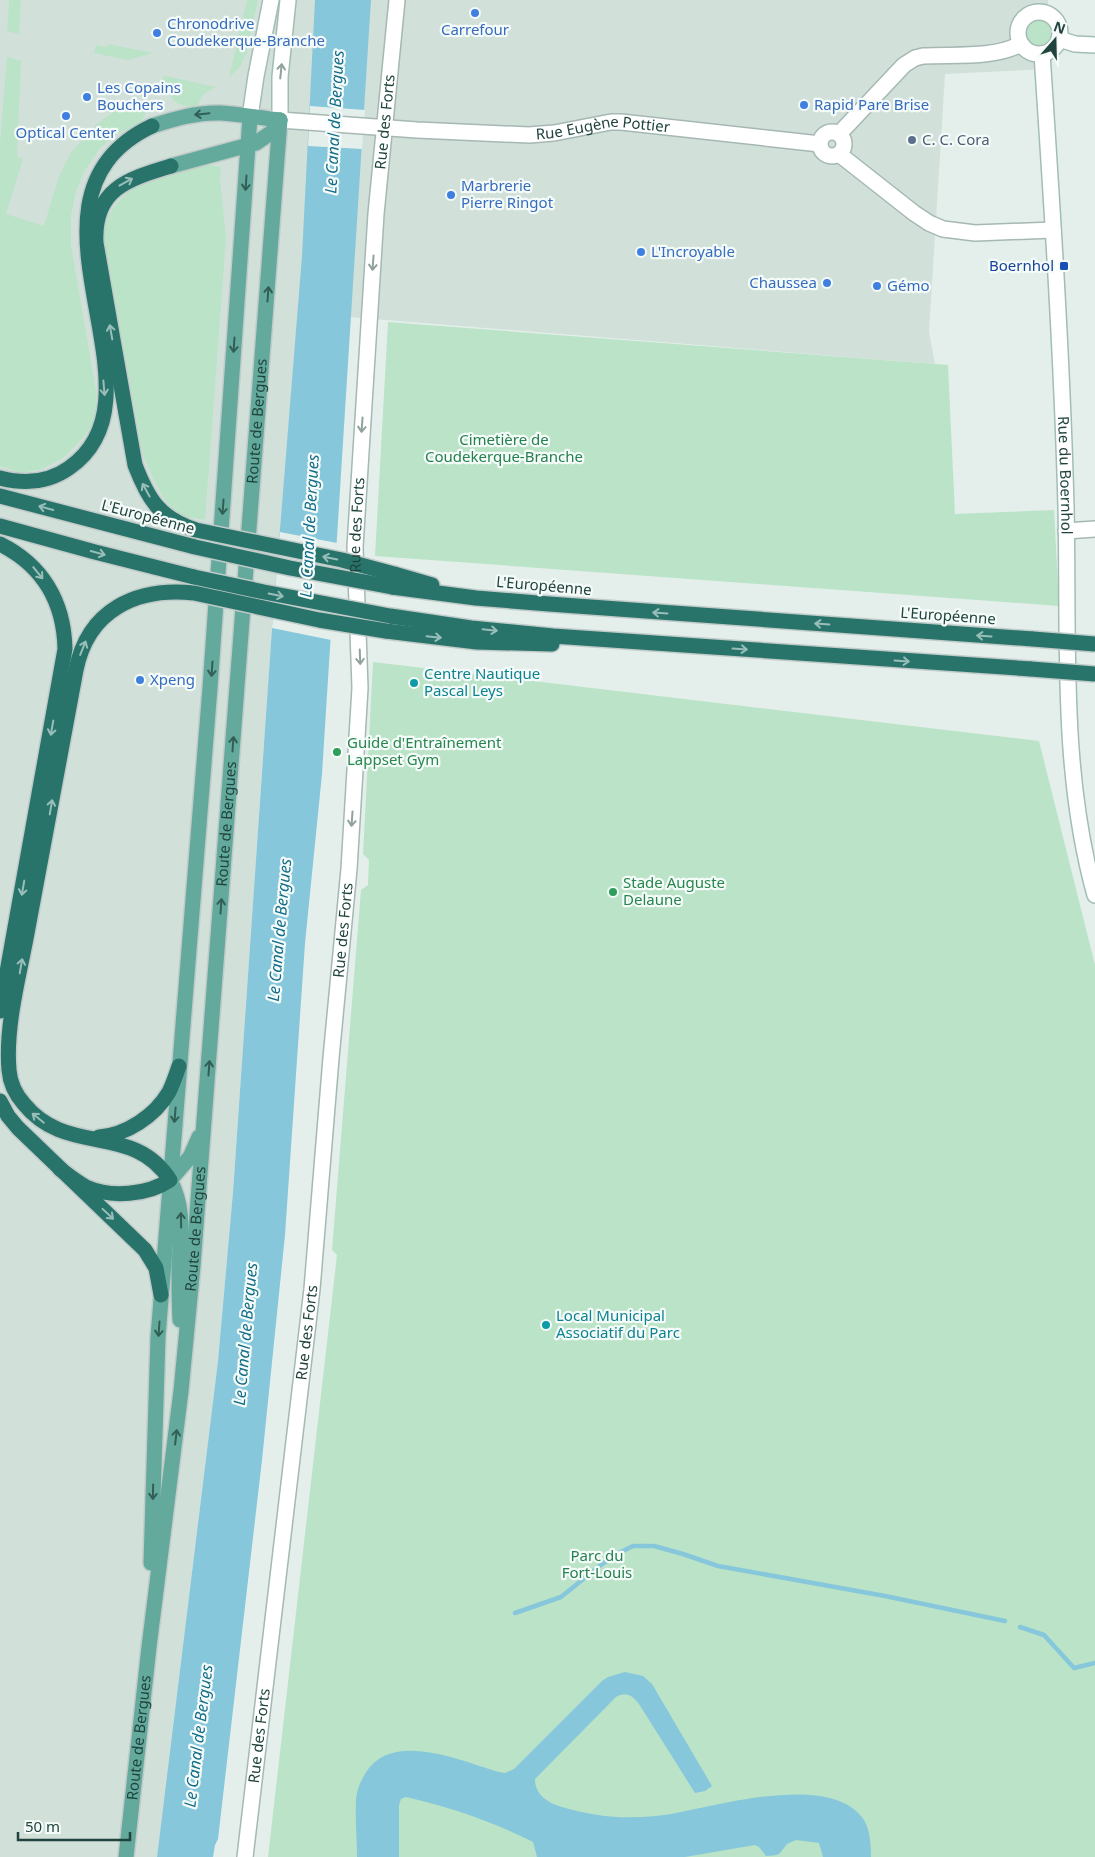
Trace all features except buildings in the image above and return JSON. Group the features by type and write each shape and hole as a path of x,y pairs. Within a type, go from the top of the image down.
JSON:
{"highway":[{"path":"3,478 27,482 44,480 58,474 80,459 98,433 103,417 105,396 102,368 81,250 82,212 89,186 109,154 130,136 152,126"},
{"path":"171,166 140,175 118,186 102,207 96,235 135,465 144,487 159,509 174,522 196,530 342,560 393,580"},
{"name":"L'Européenne","path":"1,496 194,547 282,567 393,580 476,598 1095,644"},
{"path":"0,526 194,577 390,616 504,631 1095,674"},
{"path":"0,544 26,560 50,590 61,618 65,649 0,1012"},
{"path":"60,1168 86,1187 114,1192 150,1190 170,1180 158,1164 122,1144 70,1135 51,1127 24,1105 13,1088 10,1079 9,1057 12,1021 76,670 86,639 100,620 112,610 134,598 158,592 194,593 319,620 386,632 502,643 691,646"},
{"path":"82,1137 113,1134 139,1122 153,1111 168,1093 179,1066"},
{"path":"0,1101 8,1116 18,1128 145,1250 156,1268 161,1295"}],"main road":[{"path":"152,126 177,118 219,113 280,120"},
{"name":"Route de Bergues","path":"149,1647 155,1400 161,1295 212,669 250,117"},
{"path":"171,166 248,146 269,135 280,120"},
{"name":"Route de Bergues","path":"126,1857 149,1647 181,1392 205,1116 280,120"},
{"path":"181,1392 179,1275 182,1222 178,1198 170,1180 190,1157 201,1133 205,1116"}],"street":[{"name":"Route de Bergues","path":"250,117 271,0"},
{"name":"Route de Bergues","path":"280,120 280,78 288,0"},
{"name":"Rue des Forts","path":"245,1857 312,1289 330,1068 349,870 360,688 355,547 376,214 397,0"},
{"path":"1040,6 1055,20 1059,28 1059,39 1052,50 1042,54 1030,52 1021,44 1018,33 1021,22 1040,6"},
{"path":"1059,39 1075,44 1095,45"},
{"path":"839,134 914,58 933,55 997,52 1010,50 1021,44"},
{"name":"Rue du Boernhol","path":"1042,54 1066,531 1070,749 1079,822 1094,892"},
{"name":"Rue Eugène Pottier","path":"280,120 367,127 529,135 554,133 617,122 820,144"},
{"path":"834,132 839,134 844,143 843,150 839,154 832,156 826,154 820,144 822,138 827,133 834,132"},
{"path":"839,154 914,212 929,222 943,228 987,234 1052,230"},
{"path":"1066,531 1095,529"}],"shaded area":[{"path":"0,0 1048,0 1049,69 945,74 929,332 935,364 298,313 272,628 233,1192 218,1361 157,1857 0,1857"}],"green space":[{"path":"9,0 21,0 19,34 7,31"},
{"path":"247,0 258,0 247,52 240,67 229,77"},
{"path":"1039,21 1047,25 1051,33 1047,41 1039,45 1031,41 1027,33 1031,25"},
{"path":"108,44 153,53 128,60 94,53 96,45 107,47"},
{"path":"7,57 21,61 17,156 23,159 6,214 44,226 58,179 70,154 96,125 118,108 145,109 145,115 141,122 117,134 100,148 84,172 76,191 71,215 71,245 97,397 93,424 83,438 62,459 42,469 22,473 0,466 0,143"},
{"path":"166,76 216,87 202,96 198,108 189,107 178,103 171,97 162,77"},
{"path":"211,165 221,167 220,179 226,238 205,520 184,516 172,508 157,486 143,455 104,238 107,220 116,205 127,193 159,176 194,167"},
{"name":"Cimetière de Coudekerque-Branche","path":"388,322 948,365 955,514 1054,510 1059,606 375,556"},
{"name":"Parc du Fort-Louis","path":"373,662 1039,741 1095,965 1095,1857 268,1857 337,1255 332,1250 361,890 368,885 369,860 363,854"}],"water":[{"name":"Le Canal de Bergues","path":"315,0 371,0 322,774 305,943 285,1235 262,1460 218,1839 213,1857 157,1857 218,1361 233,1192 272,628 302,256"},
{"path":"625,1672 643,1676 652,1684 712,1786 705,1791 695,1793 639,1704 632,1697 623,1694 616,1697 535,1779 537,1790 543,1798 562,1807 589,1814 643,1817 671,1814 744,1799 801,1794 827,1797 848,1805 864,1820 869,1833 871,1857 823,1857 819,1843 796,1840 787,1844 779,1854 766,1856 755,1845 685,1857 537,1857 533,1842 503,1828 439,1805 406,1797 401,1799 399,1805 399,1857 357,1857 357,1792 365,1774 377,1761 392,1753 409,1751 428,1752 505,1773 514,1769 602,1681 608,1677"}],"pier":[{"path":"310,106 365,110 362,149 308,146"},
{"path":"280,532 337,543 331,640 272,628"}],"waterway":[{"path":"515,1613 561,1597 602,1564 633,1546 654,1546 718,1566 885,1596 1005,1621"},
{"path":"1020,1627 1044,1635 1074,1668 1095,1663"}],"place":[{"name":"Carrefour","path":"475,13"},
{"name":"Chronodrive Coudekerque-Branche","path":"157,33"},
{"name":"Les Copains Bouchers","path":"87,97"},
{"name":"Rapid Pare Brise","path":"804,105"},
{"name":"Optical Center","path":"66,116"},
{"name":"C. C. Cora","path":"912,140"},
{"name":"Marbrerie Pierre Ringot","path":"451,195"},
{"name":"L'Incroyable","path":"641,252"},
{"name":"Boernhol","path":"1064,266"},
{"name":"Chaussea","path":"827,283"},
{"name":"Gémo","path":"877,286"},
{"name":"Xpeng","path":"140,680"},
{"name":"Centre Nautique Pascal Leys","path":"414,683"},
{"name":"Guide d'Entraînement Lappset Gym","path":"337,752"},
{"name":"Stade Auguste Delaune","path":"613,892"},
{"name":"Local Municipal Associatif du Parc","path":"546,1325"}]}
